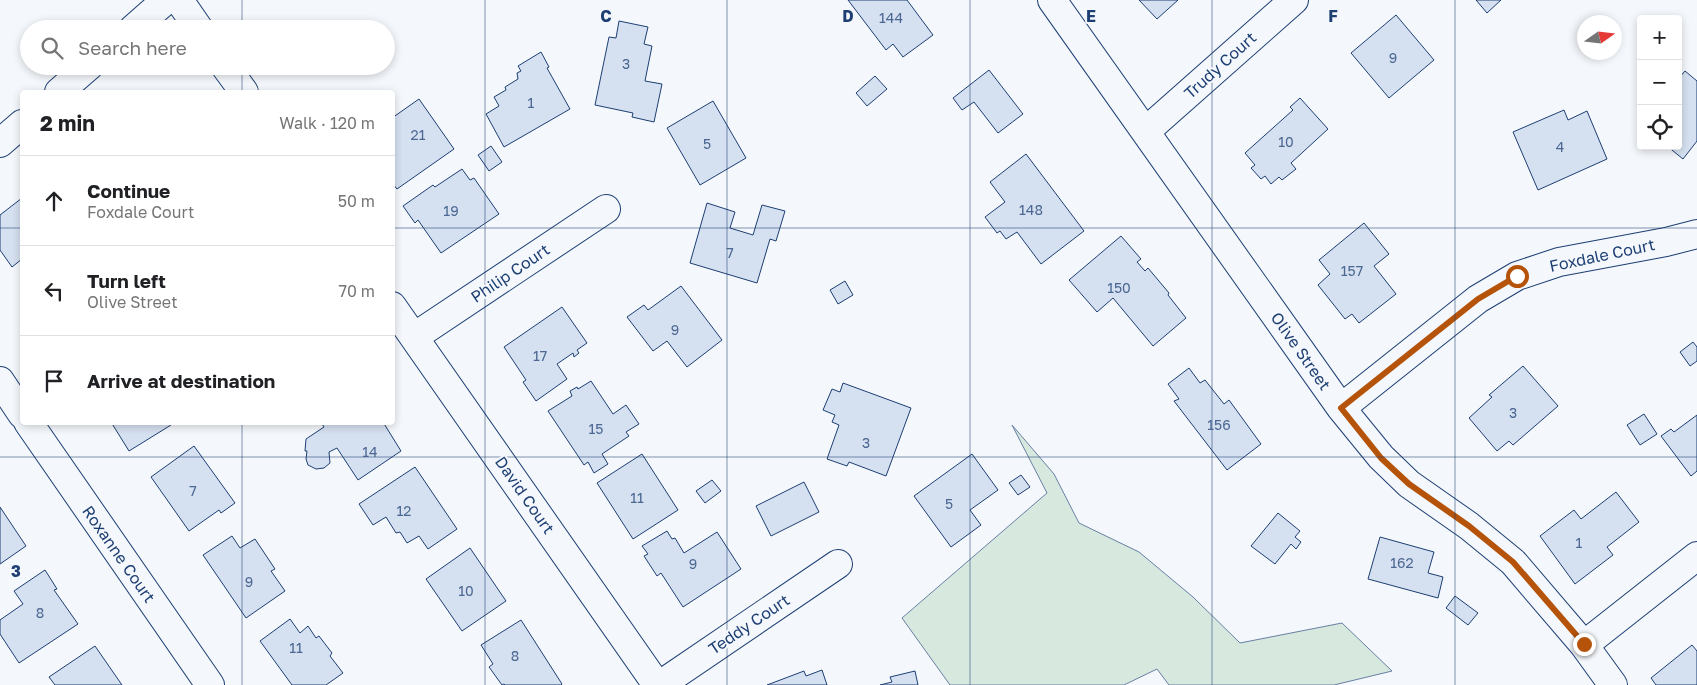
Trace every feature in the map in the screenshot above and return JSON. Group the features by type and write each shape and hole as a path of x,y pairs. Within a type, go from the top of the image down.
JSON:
{"street":[{"path":"143,20 166,0"},
{"path":"179,0 193,20"},
{"name":"Olive Street","path":"1052,0 1341,408 1381,458 1409,484 1469,526 1513,562 1584,644 1613,685"},
{"name":"Trudy Court","path":"1146,131 1294,0"},
{"path":"61,90 79,75"},
{"path":"232,75 243,90"},
{"path":"0,143 20,126"},
{"name":"Philip Court","path":"414,337 606,209"},
{"name":"Foxdale Court","path":"1341,408 1478,299 1517,276 1559,262 1666,242 1697,234"},
{"name":"David Court","path":"395,310 658,685"},
{"path":"0,381 20,411"},
{"name":"Roxanne Court","path":"30,425 210,685"},
{"path":"1584,644 1697,556"},
{"name":"Teddy Court","path":"658,685 838,564"}],"shaded area":[{"path":"1012,425 1054,474 1079,523 1139,552 1193,597 1240,643 1342,623 1392,671 1334,685 1169,685 1157,669 1124,685 950,685 902,618 1047,493"}],"building":[{"path":"848,0 907,0 933,35 903,57 893,44 886,50"},
{"path":"1139,0 1178,0 1157,19"},
{"path":"1476,0 1501,0 1487,13"},
{"path":"1396,15 1434,60 1389,98 1351,53"},
{"path":"619,21 648,27 644,44 652,46 645,81 662,84 654,122 632,117 633,113 595,105 609,37 616,38"},
{"path":"541,52 549,67 547,68 570,109 504,147 486,114 499,106 494,97 506,90 505,87 518,79 517,73 521,71 518,66"},
{"path":"989,70 1023,114 998,133 974,102 962,110 953,98"},
{"path":"1685,71 1697,81 1697,141 1683,159 1672,150 1682,150 1682,74"},
{"path":"875,76 887,89 867,106 856,93"},
{"path":"1300,98 1328,129 1291,163 1296,169 1282,180 1279,177 1271,184 1265,176 1261,179 1251,168 1255,165 1245,153 1293,110 1290,107"},
{"path":"419,99 454,149 397,189 395,187 395,116"},
{"path":"713,101 746,158 700,185 667,128"},
{"path":"1564,110 1568,120 1587,111 1607,159 1538,190 1513,132"},
{"path":"491,146 502,162 489,171 478,155"},
{"path":"1026,154 1084,231 1041,264 1017,232 1006,239 1000,231 997,233 985,217 1005,202 990,182"},
{"path":"462,169 470,180 474,178 499,214 441,253 418,220 415,223 403,206 433,185 435,187"},
{"path":"20,200 20,261 12,267 0,250 0,215"},
{"path":"707,203 735,212 730,228 753,235 762,205 785,211 776,241 770,239 757,283 690,263"},
{"path":"1364,223 1389,254 1374,266 1396,294 1359,323 1352,314 1345,319 1318,285 1330,274 1319,260"},
{"path":"1121,236 1141,259 1137,262 1145,271 1148,268 1169,293 1168,295 1186,318 1153,346 1113,298 1097,312 1069,280"},
{"path":"845,281 853,295 838,304 830,290"},
{"path":"681,286 722,340 687,367 667,341 653,351 627,317 644,305 648,310"},
{"path":"562,307 587,343 577,350 579,353 574,357 573,353 557,364 567,379 536,401 523,382 526,380 504,347"},
{"path":"1693,342 1697,347 1697,361 1690,366 1680,352"},
{"path":"1523,366 1558,406 1513,445 1509,441 1497,451 1469,418 1492,397 1489,395"},
{"path":"1189,368 1200,383 1205,380 1224,404 1229,400 1261,444 1227,470 1174,401 1179,399 1168,384"},
{"path":"591,381 613,414 626,405 639,424 626,432 629,436 602,454 608,464 594,473 588,462 584,465 548,411 572,396 570,391 577,387 578,389"},
{"path":"843,383 911,408 886,476 849,462 847,466 827,459 839,425 832,422 835,415 823,410 832,389 840,392"},
{"path":"1644,414 1657,434 1640,445 1627,425"},
{"path":"1697,415 1697,471 1691,476 1661,436 1671,429 1674,432"},
{"path":"113,425 171,425 129,451"},
{"path":"323,425 385,425 401,451 358,480 337,448 329,452 330,463 324,468 316,469 308,465 306,459 306,439 324,427"},
{"path":"194,446 235,503 221,513 219,510 189,531 151,477"},
{"path":"642,454 678,510 633,539 597,483"},
{"path":"972,454 998,490 970,510 981,525 951,547 914,496"},
{"path":"415,467 457,529 428,549 419,536 407,543 400,532 396,533 386,517 373,525 359,504"},
{"path":"1021,475 1030,487 1018,495 1009,483"},
{"path":"712,480 721,491 705,503 696,491"},
{"path":"804,482 819,512 771,536 756,506"},
{"path":"1616,492 1639,522 1607,547 1613,555 1575,584 1540,536 1574,510 1581,519"},
{"path":"0,507 26,546 0,564"},
{"path":"1278,513 1300,531 1295,537 1301,542 1296,549 1291,544 1275,564 1251,546"},
{"path":"667,531 672,539 675,538 684,553 717,532 741,569 683,607 661,573 657,576 644,556 648,554 642,546"},
{"path":"232,536 240,548 255,539 275,569 271,571 285,591 246,618 203,555"},
{"path":"1380,537 1434,552 1428,573 1443,577 1438,598 1368,579"},
{"path":"470,548 506,601 462,631 426,579"},
{"path":"45,570 57,589 54,590 78,624 19,663 0,634 0,620 23,604 14,591"},
{"path":"1455,596 1478,613 1468,625 1446,608"},
{"path":"290,619 300,633 308,626 316,638 319,636 332,653 330,656 343,673 326,685 292,685 260,641"},
{"path":"521,620 561,685 502,685 489,667 493,664 481,645"},
{"path":"1692,645 1697,651 1697,685 1656,685 1651,678"},
{"path":"95,646 122,685 55,685 49,677"},
{"path":"822,670 827,685 767,685 804,671 806,676"},
{"path":"915,671 918,685 880,685 892,682 890,677"}],"route":[{"path":"1517,276 1478,299 1341,408 1381,458 1409,484 1469,526 1513,562 1584,644"}]}
